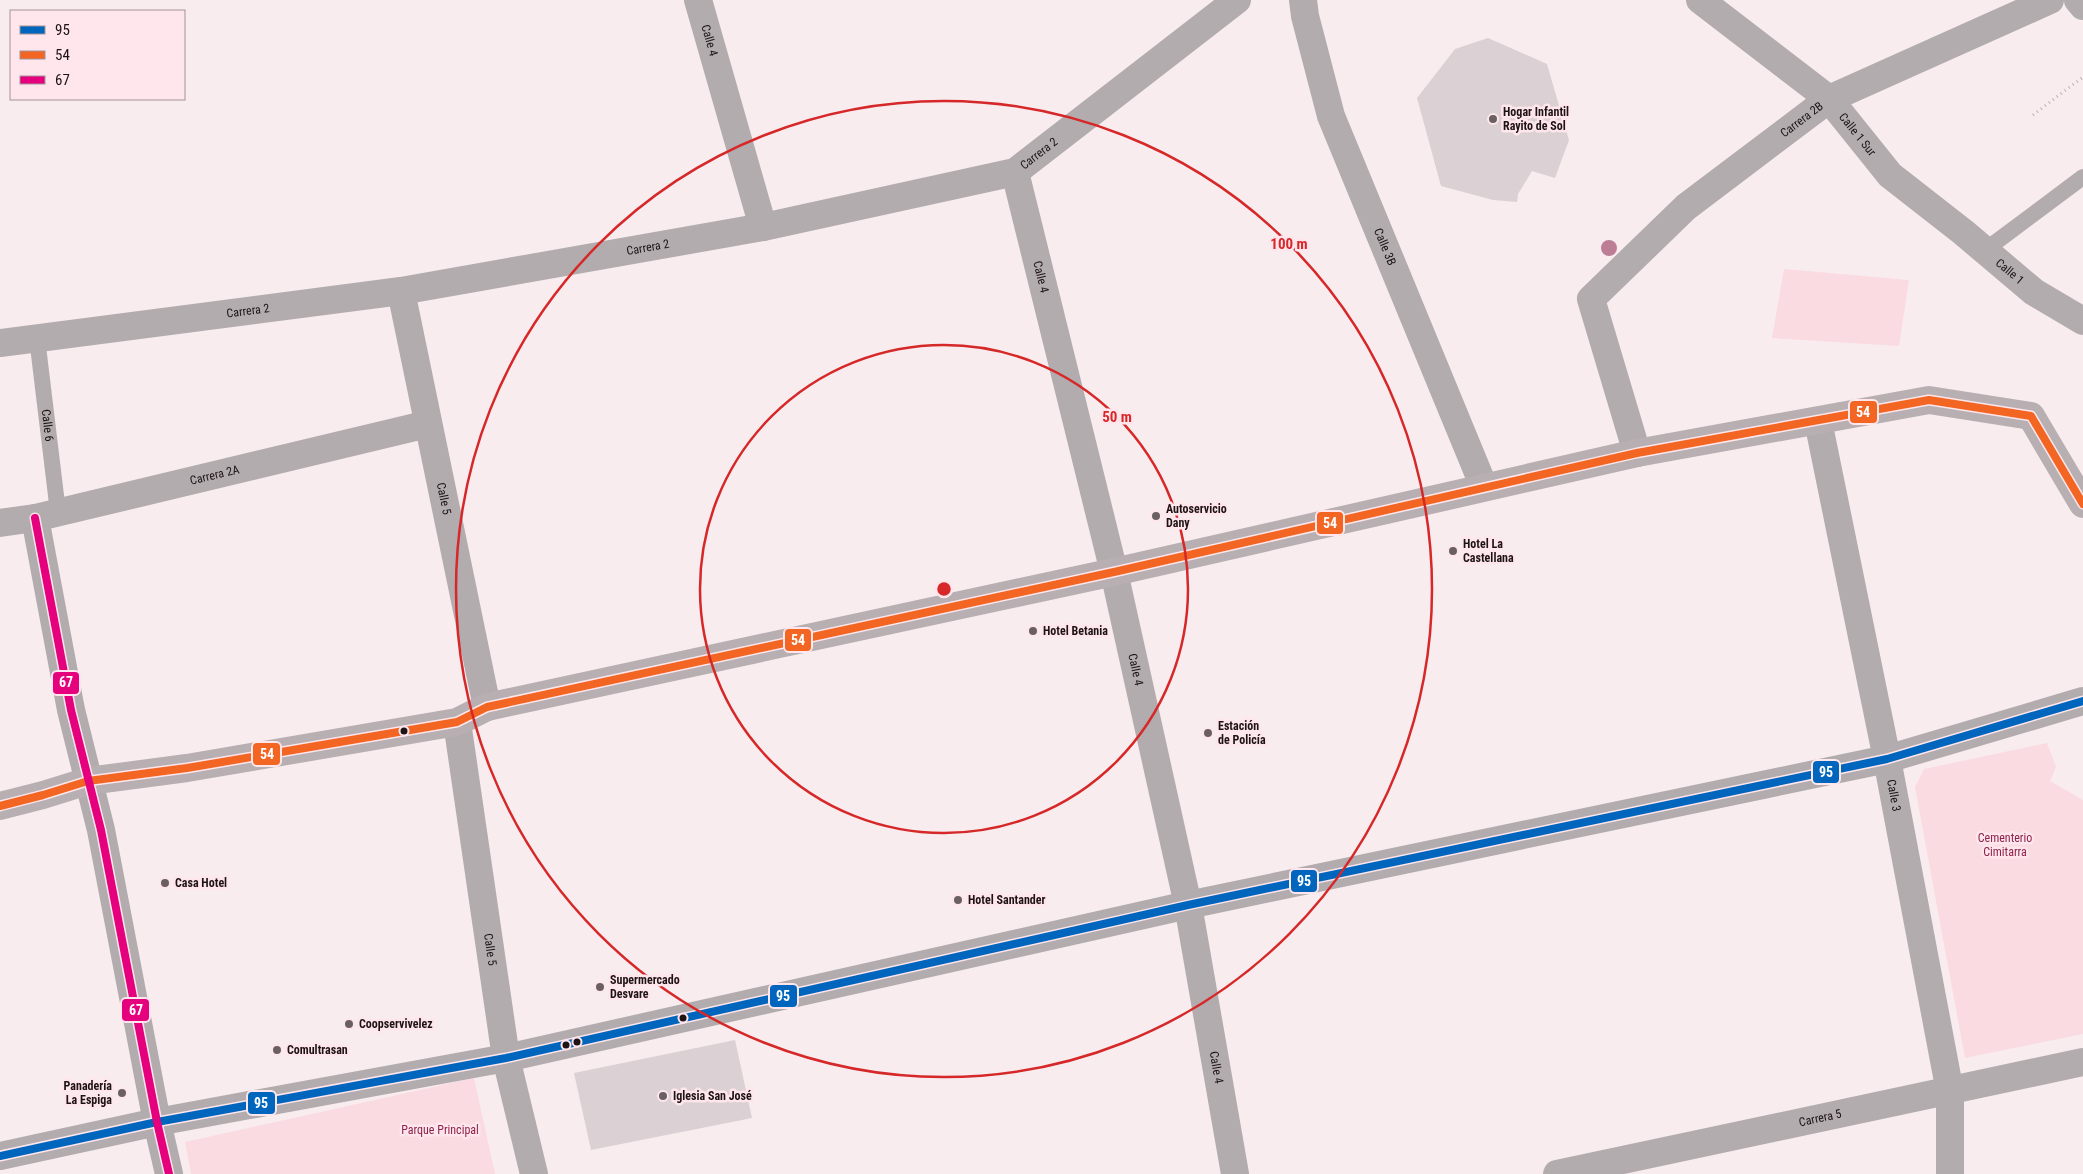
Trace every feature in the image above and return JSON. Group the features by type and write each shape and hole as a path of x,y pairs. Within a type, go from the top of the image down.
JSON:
{"main road":[{"path":"0,806 88,781 187,768 457,722 487,707 1114,572 1637,453 1929,400 2031,416 2083,504"}],"street":[{"name":"Calle 4","path":"698,0 763,227"},
{"name":"Carrera 2","path":"0,343 401,291 763,227 1015,172 1237,0"},
{"name":"Calle 3B","path":"1304,0 1305,16 1331,116 1484,487"},
{"name":"Calle 1 Sur","path":"1700,0 1829,99 1890,175 1941,215"},
{"name":"Carrera 2B","path":"1637,453 1592,299 1686,207 1829,99 2050,0"},
{"path":"2078,0 2083,6"},
{"name":"Calle 4","path":"1015,172 1114,572 1188,905 1235,1174"},
{"name":"Calle 1","path":"1941,215 2034,292 2083,321"},
{"name":"Calle 5","path":"401,291 487,707"},
{"name":"Calle 3","path":"1818,421 1888,759 1950,1092 1950,1174"},
{"name":"Carrera 2A","path":"0,523 46,515 428,424"},
{"name":"Calle 6","path":"46,515 71,710 101,830 157,1122 169,1174"},
{"path":"0,1156 157,1122 506,1058 1188,905 1888,759 2083,701"},
{"name":"Calle 5","path":"457,722 506,1058 534,1174"},
{"name":"Carrera 5","path":"1557,1174 1950,1092 2083,1062"}],"lane":[{"path":"1984,250 2083,177"},
{"name":"Calle 6","path":"37,338 46,515"}],"path":[{"path":"2033,115 2083,77"}],"green space":[{"path":"1784,269 1909,280 1899,346 1772,338"},
{"name":"Cementerio Cimitarra","path":"2047,743 2056,767 2050,781 2083,800 2083,1034 1965,1058 1915,787 1924,769"},
{"name":"Parque Principal","path":"474,1078 495,1174 191,1174 185,1142"}],"building":[{"name":"Hogar Infantil Rayito de Sol","path":"1488,38 1547,64 1569,140 1555,178 1532,171 1518,194 1517,202 1493,200 1441,186 1417,98 1455,49"},
{"name":"Iglesia San José","path":"735,1040 752,1118 591,1150 574,1073"}],"transit line":[{"name":"54","path":"0,806 88,781 187,768 457,722 487,707 1114,572 1637,453 1929,400 2031,416 2083,504"},
{"name":"67","path":"35,518 71,710 101,830 157,1122 169,1174"},
{"name":"95","path":"0,1156 157,1122 506,1058 1188,905 1887,759 2083,701"}],"place":[{"name":"Hogar Infantil Rayito de Sol","path":"1493,119"},
{"name":"Autoservicio Dany","path":"1156,516"},
{"name":"Hotel La Castellana","path":"1453,551"},
{"name":"Hotel Betania","path":"1033,631"},
{"name":"Estación de Policía","path":"1208,733"},
{"name":"Casa Hotel","path":"165,883"},
{"name":"Hotel Santander","path":"958,900"},
{"name":"Supermercado Desvare","path":"600,987"},
{"name":"Coopservivelez","path":"349,1024"},
{"name":"Comultrasan","path":"277,1050"},
{"name":"Panadería La Espiga","path":"122,1093"},
{"name":"Iglesia San José","path":"663,1096"}]}
